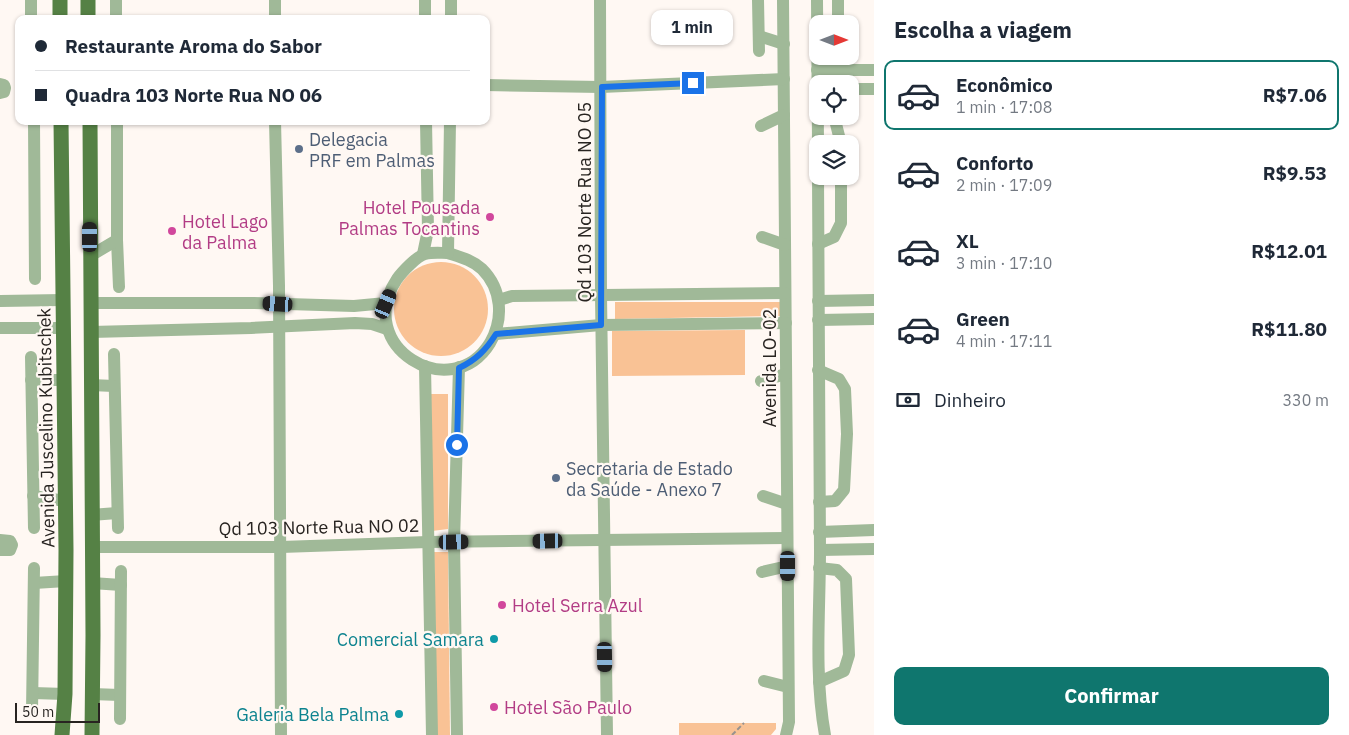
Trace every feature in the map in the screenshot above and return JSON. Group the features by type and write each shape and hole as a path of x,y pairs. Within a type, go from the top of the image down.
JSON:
{"main road":[{"path":"60,0 60,15"},
{"path":"88,0 88,15"},
{"name":"Avenida Juscelino Kubitschek","path":"61,125 66,581 65,694 62,735"},
{"path":"90,125 92,735"}],"street":[{"path":"31,0 31,15"},
{"path":"116,0 116,15"},
{"path":"275,0 275,15"},
{"path":"424,0 425,15"},
{"path":"451,0 451,15"},
{"name":"Qd 103 Norte Rua NO 05","path":"600,0 602,87 600,295 607,735"},
{"path":"758,0 759,51"},
{"name":"Avenida LO-02","path":"783,0 789,722 786,735"},
{"path":"817,0 817,15"},
{"path":"838,0 838,15"},
{"path":"759,36 784,44"},
{"path":"817,65 817,75"},
{"path":"817,70 874,70"},
{"path":"490,84 602,87 784,79"},
{"path":"0,84 4,84 5,88 4,92 0,93"},
{"path":"859,89 874,89"},
{"path":"760,126 784,115"},
{"path":"35,125 35,279"},
{"path":"114,125 119,287"},
{"path":"275,125 281,547 281,735"},
{"path":"423,254 428,230 426,125"},
{"path":"448,253 450,125"},
{"path":"818,185 819,682 820,709 825,735"},
{"path":"818,244 834,237 841,223 841,185"},
{"path":"762,237 785,245"},
{"path":"90,256 117,240"},
{"path":"448,253 467,259 482,269 492,283 499,300 500,317 496,334 486,350 471,362 459,368 439,370 415,363 404,355 388,329 385,316 386,304 394,284 404,268 423,254 448,253"},
{"path":"499,300 512,296 785,293"},
{"path":"0,300 63,300"},
{"path":"818,301 874,300"},
{"path":"90,303 354,306 386,304"},
{"path":"818,320 874,320"},
{"path":"90,332 355,323 372,324 388,329"},
{"path":"496,334 601,325 786,323"},
{"path":"0,328 63,328"},
{"path":"114,354 118,528"},
{"path":"31,357 34,528"},
{"path":"425,366 432,735"},
{"path":"457,735 454,542 459,368"},
{"path":"818,370 839,379 845,389 847,434 844,490 834,501 819,502"},
{"path":"761,381 786,374"},
{"path":"31,380 64,380"},
{"path":"91,385 114,386"},
{"path":"33,496 65,501"},
{"path":"763,496 787,504"},
{"path":"92,515 117,513"},
{"path":"819,532 874,530"},
{"name":"Qd 103 Norte Rua NO 02","path":"92,546 281,547 428,542 787,538"},
{"path":"0,540 9,540 12,545 10,550 0,550"},
{"path":"820,550 874,549"},
{"path":"762,572 788,566"},
{"path":"32,711 34,568"},
{"path":"819,568 837,570 846,578 848,655 844,671 819,682"},
{"path":"120,720 121,571"},
{"path":"34,583 66,581"},
{"path":"92,583 121,586"},
{"path":"764,681 788,686"},
{"path":"33,693 65,694"},
{"path":"92,694 120,695"}],"path":[{"path":"732,735 744,723"}],"shaded area":[{"path":"441,262 459,266 474,276 484,291 488,309 484,327 474,342 459,352 441,356 423,352 408,342 398,327 394,309 398,291 408,276 423,266"},
{"path":"615,302 783,302 783,316 615,319"},
{"path":"745,330 745,375 612,376 612,331"},
{"path":"431,394 448,394 448,529 432,531"},
{"path":"434,552 448,552 450,735 437,735"},
{"path":"679,723 776,723 776,729 771,735 679,735"}],"place":[{"name":"Delegacia PRF em Palmas","path":"299,149"},
{"name":"Hotel Pousada Palmas Tocantins","path":"490,217"},
{"name":"Hotel Lago da Palma","path":"172,231"},
{"name":"Secretaria de Estado da Saúde - Anexo 7","path":"556,478"},
{"name":"Hotel Serra Azul","path":"502,605"},
{"name":"Comercial Samara","path":"494,639"},
{"name":"Hotel São Paulo","path":"494,707"},
{"name":"Galeria Bela Palma","path":"399,714"}],"route":[{"path":"457,445 459,368 471,362 486,350 496,334 601,325 602,87 693,83"}]}
